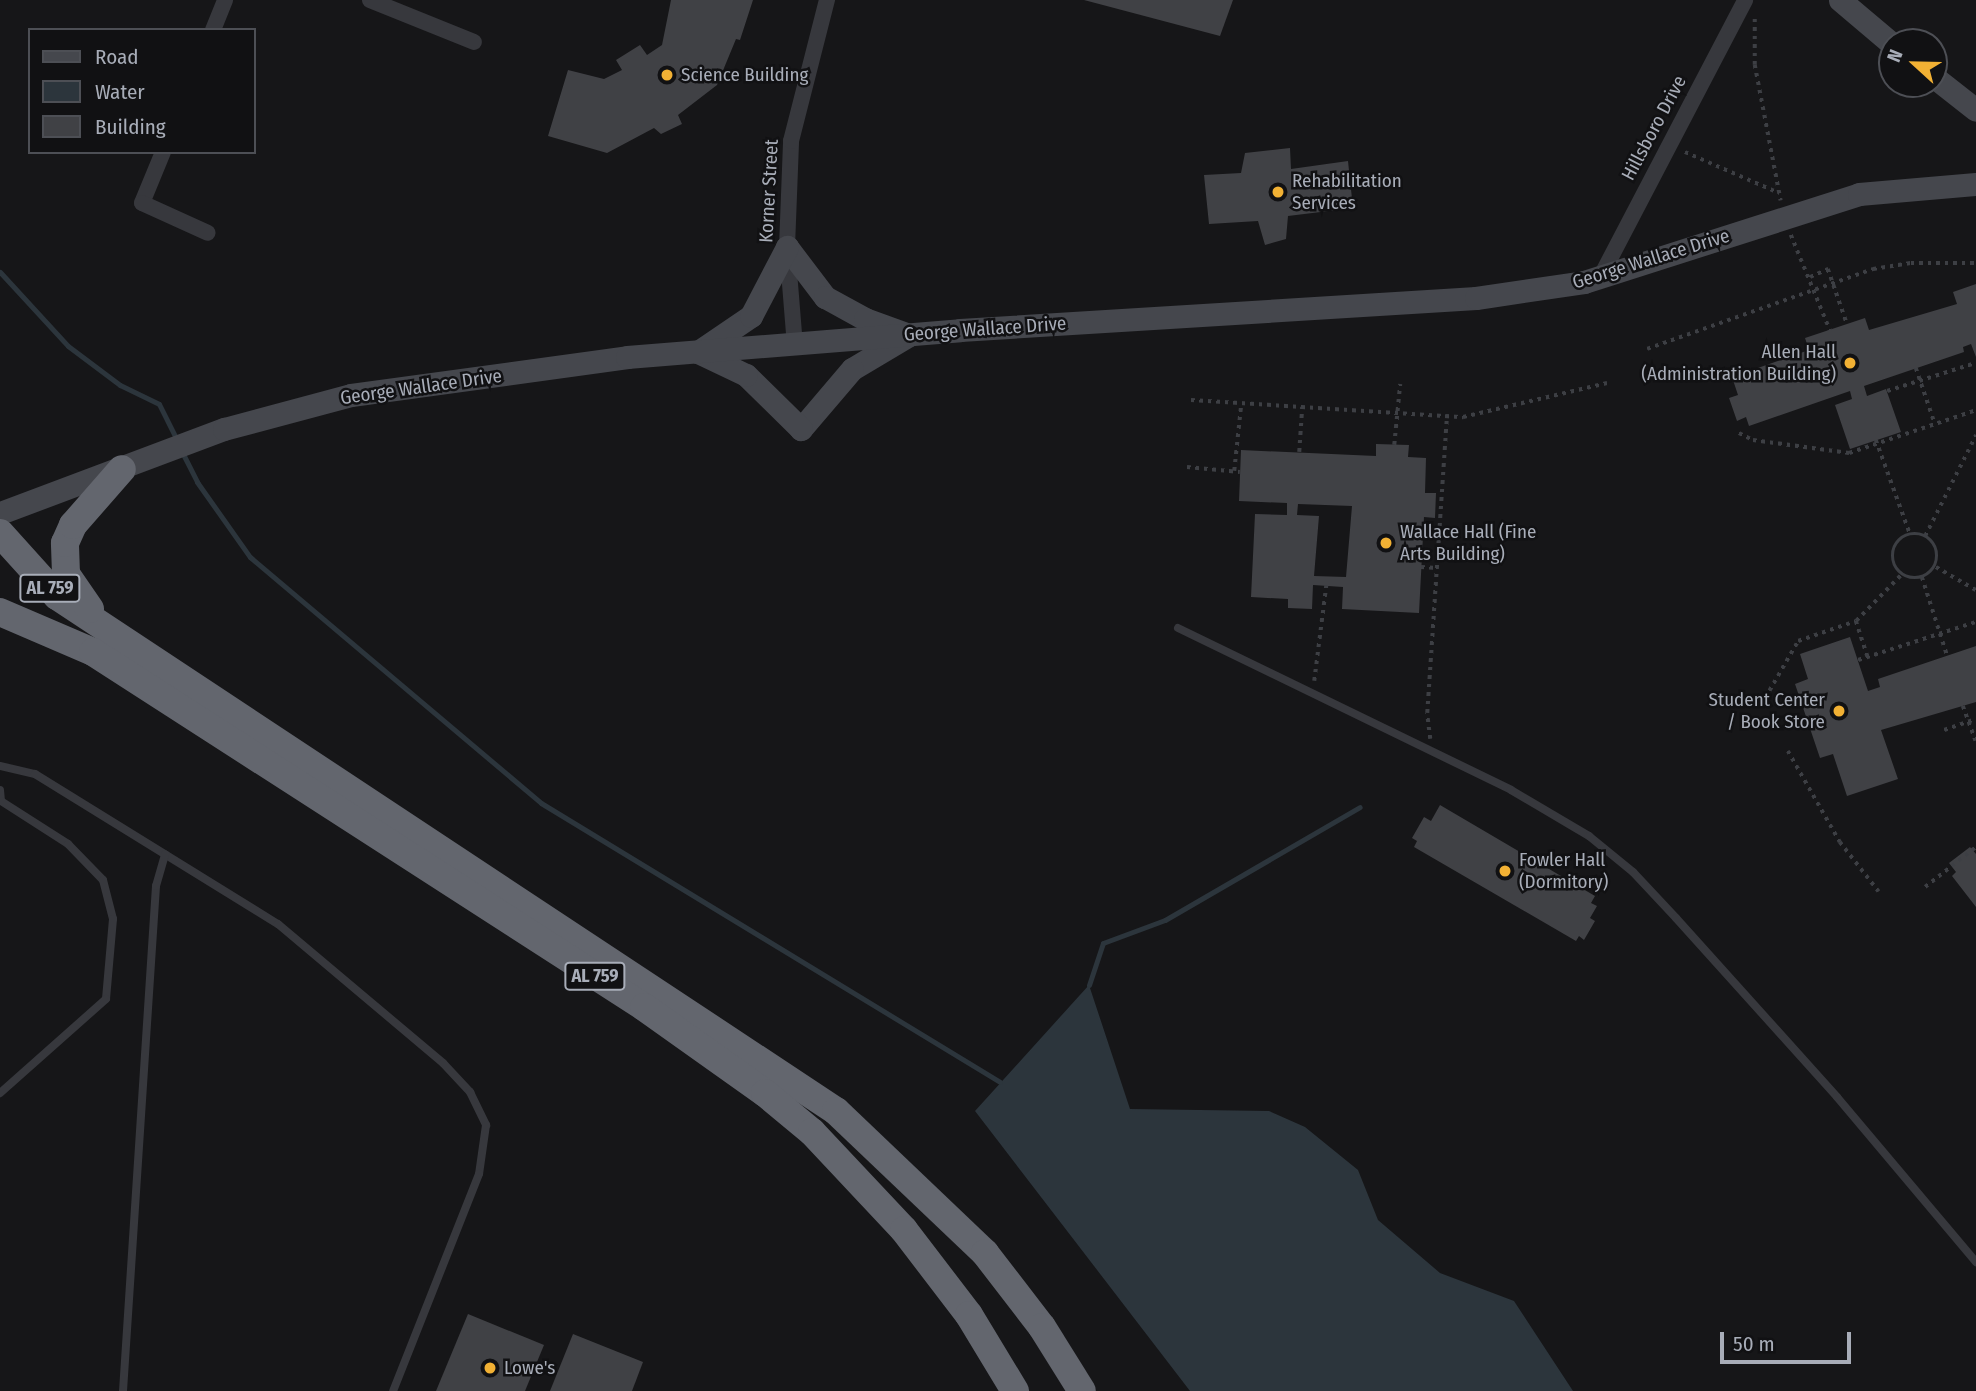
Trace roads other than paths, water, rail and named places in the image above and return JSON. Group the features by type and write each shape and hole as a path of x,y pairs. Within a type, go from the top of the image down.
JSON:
{"highway":[{"path":"102,642 70,585 63,552 73,525 122,469"},
{"name":"AL 759","path":"0,533 102,642 633,1000 765,1093 813,1132 904,1230 969,1315 1015,1391"},
{"name":"AL 759","path":"0,554 44,608 102,642 836,1111 985,1253 1042,1327 1082,1391"},
{"path":"0,612 102,642"}],"street":[{"path":"214,28 225,0"},
{"path":"370,0 474,42"},
{"name":"Korner Street","path":"794,346 787,247 791,141 827,0"},
{"path":"1840,0 1878,32"},
{"name":"Hillsboro Drive","path":"1601,276 1670,144 1750,6"},
{"path":"1948,89 1976,110"},
{"path":"162,154 142,203 208,233"},
{"name":"George Wallace Drive","path":"0,513 225,429 351,396 627,357 909,335 1476,299 1601,276 1859,194 1976,184"},
{"path":"698,352 751,316 787,247 825,296 865,319 909,335"},
{"path":"698,352 746,375 801,429 852,369 909,335"}],"lane":[{"path":"1178,628 1432,751 1533,803 1589,836 1633,872 1837,1097 1976,1262"},
{"path":"0,766 35,774 278,924 443,1063 470,1092 486,1125 479,1174 393,1391"},
{"path":"0,790 0,802 68,844 103,880 113,919 106,999 0,1093"},
{"path":"123,1391 156,886 165,854"}],"water":[{"path":"1089,985 1130,1109 1269,1111 1305,1127 1358,1170 1378,1220 1440,1273 1514,1301 1573,1391 1190,1391 975,1111"}],"waterway":[{"path":"0,272 68,346 120,385 159,404 177,440"},
{"path":"182,452 197,482 250,557 541,803 1000,1082"},
{"path":"1089,985 1103,943 1165,920 1360,807"}],"place":[{"name":"Science Building","path":"667,75"},
{"name":"Rehabilitation Services","path":"1278,192"},
{"name":"Allen Hall (Administration Building)","path":"1850,363"},
{"name":"Wallace Hall (Fine Arts Building)","path":"1386,543"},
{"name":"Student Center / Book Store","path":"1839,711"},
{"name":"Fowler Hall (Dormitory)","path":"1505,871"},
{"name":"Lowe's","path":"490,1368"}]}
